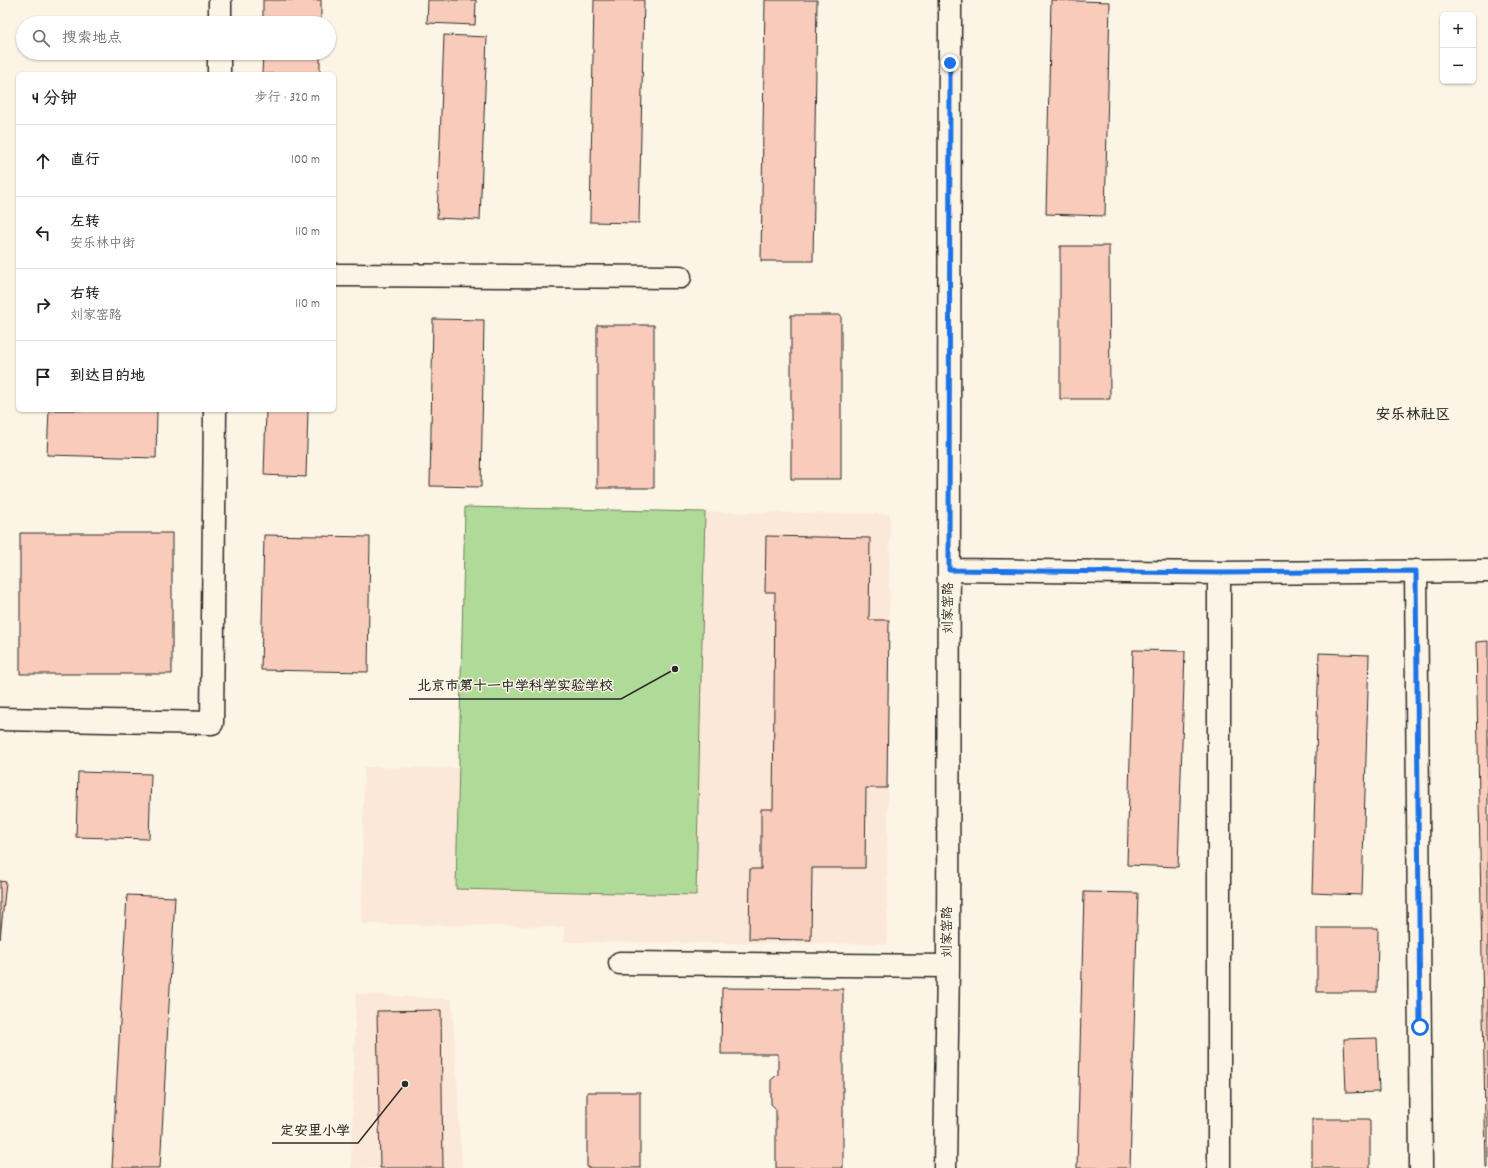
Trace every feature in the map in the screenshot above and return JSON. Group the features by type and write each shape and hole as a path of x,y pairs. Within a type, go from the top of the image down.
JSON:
{"street":[{"path":"220,0 220,16"},
{"name":"刘家窑路","path":"945,1168 948,966 950,0"},
{"path":"219,60 219,72"},
{"path":"336,275 680,277"},
{"path":"0,719 212,723 215,412"},
{"path":"949,570 1219,573 1488,571"},
{"path":"1416,571 1421,1168"},
{"path":"1219,573 1219,1168"},
{"path":"620,963 948,966"}],"shaded area":[{"path":"465,507 890,514 887,944 564,942 564,927 361,924 364,767 459,768"},
{"path":"356,994 452,999 462,1168 351,1168"}],"green space":[{"path":"465,507 705,512 696,895 456,889"}],"building":[{"path":"263,0 321,0 321,16 263,16"},
{"path":"428,0 476,0 475,25 427,23"},
{"path":"594,0 644,0 639,223 590,222"},
{"path":"765,0 817,0 813,261 761,261"},
{"path":"1051,0 1110,2 1105,216 1046,214"},
{"path":"444,35 487,37 480,220 437,218"},
{"path":"263,60 320,60 320,72 262,72"},
{"path":"1060,246 1109,246 1110,399 1060,399"},
{"path":"791,315 841,315 841,479 791,479"},
{"path":"433,319 484,320 481,487 430,486"},
{"path":"597,325 654,325 654,488 597,488"},
{"path":"49,412 157,412 156,458 47,455"},
{"path":"266,412 308,412 306,477 264,475"},
{"path":"20,533 172,533 172,674 20,674"},
{"path":"264,535 370,537 368,672 261,670"},
{"path":"766,536 870,538 869,620 889,620 887,788 866,788 865,868 812,868 811,940 749,939 750,869 761,869 761,809 773,809 775,592 765,592"},
{"path":"1488,641 1488,1168 1486,1168 1476,642"},
{"path":"1133,650 1185,651 1178,867 1127,865"},
{"path":"1319,653 1369,655 1362,895 1312,893"},
{"path":"78,772 151,774 149,839 76,837"},
{"path":"0,881 6,882 0,939"},
{"path":"1084,892 1138,893 1130,1168 1077,1168"},
{"path":"127,895 175,897 160,1168 112,1168"},
{"path":"1317,928 1378,928 1377,992 1317,992"},
{"path":"722,988 843,989 843,1168 776,1168 776,1109 771,1104 771,1080 778,1074 778,1054 721,1054"},
{"path":"441,1010 443,1168 380,1168 377,1011"},
{"path":"1377,1038 1379,1092 1346,1093 1344,1039"},
{"path":"587,1092 640,1092 640,1168 587,1168"},
{"path":"1312,1119 1370,1119 1370,1168 1312,1168"}],"place":[{"name":"北京市第十一中学科学实验学校","path":"675,669"},
{"name":"定安里小学","path":"405,1084"}],"district":[{"name":"安乐林社区","path":"1413,416"}],"route":[{"path":"950,63 949,570 1219,573 1416,571 1420,1027"}]}
